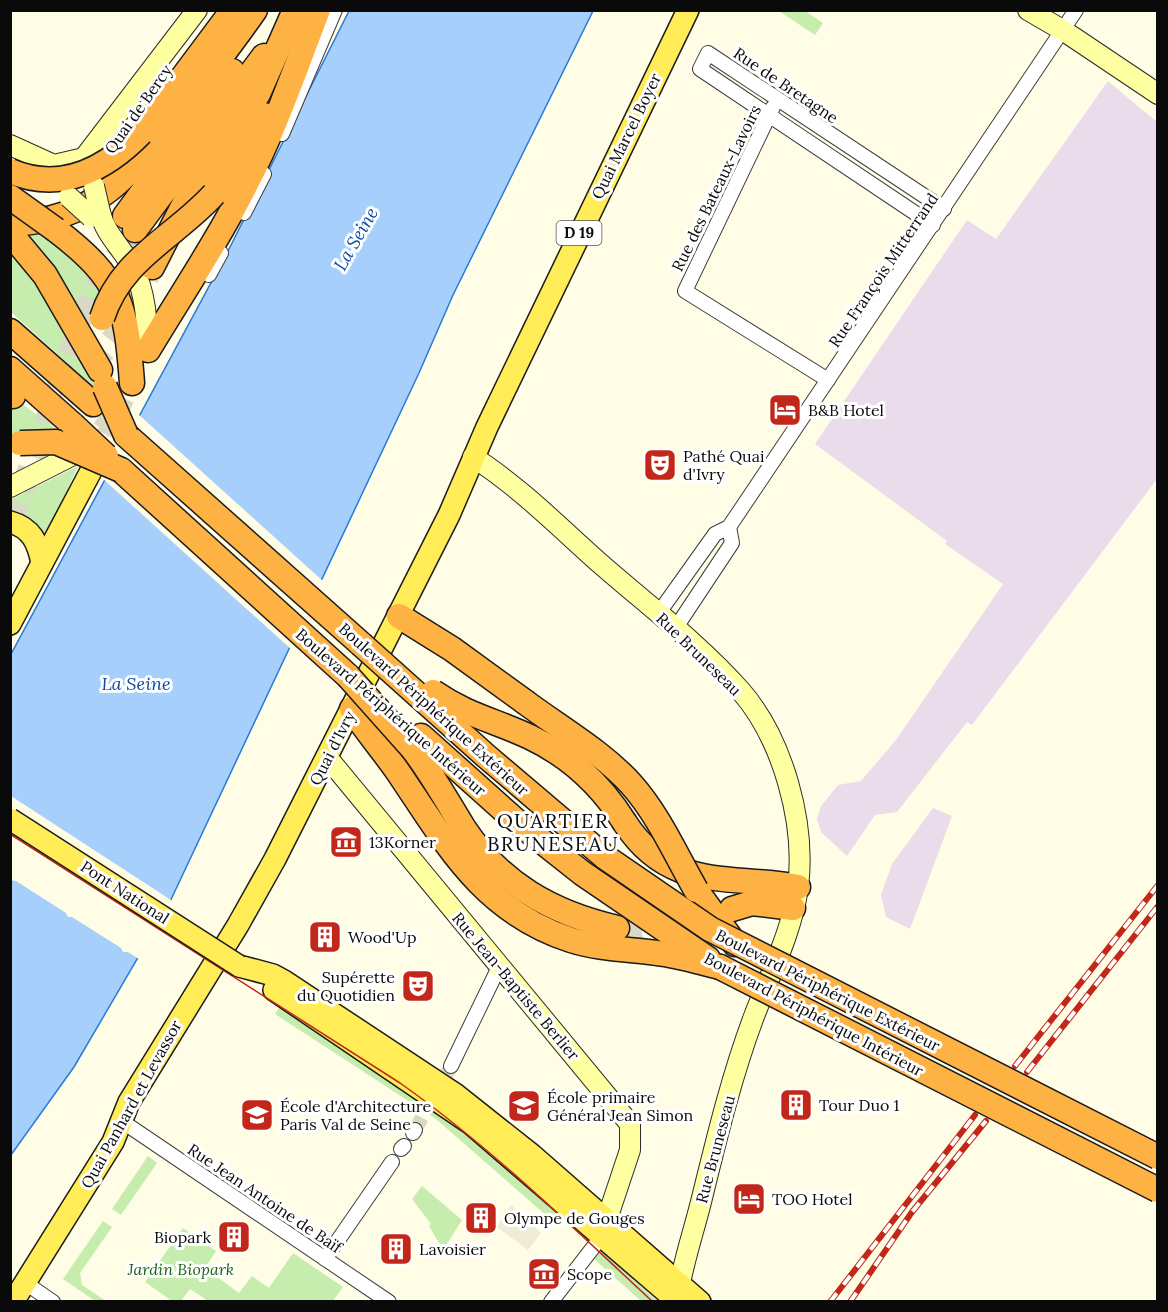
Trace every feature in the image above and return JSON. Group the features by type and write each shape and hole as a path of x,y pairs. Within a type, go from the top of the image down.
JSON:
{"highway":[{"path":"10,171 44,180 80,176 109,162 141,133 233,10"},
{"path":"111,388 45,275 11,231 89,204 130,174 255,10"},
{"path":"148,350 227,221 247,182 267,141 318,10"},
{"path":"130,223 285,14"},
{"path":"152,267 199,175 258,94 285,14"},
{"path":"111,388 98,338 109,297 131,267 198,211 214,194 300,57"},
{"path":"10,197 85,252 110,282 128,328 111,388"},
{"name":"Boulevard Périphérique Extérieur","path":"10,331 111,388 126,435 486,756 605,856 735,944 1158,1157"},
{"name":"Boulevard Périphérique Intérieur","path":"10,369 348,676 417,743 582,873 720,967 1158,1190"},
{"path":"14,446 56,442 121,470"},
{"path":"399,616 452,649 611,765 631,784 696,890 735,944"},
{"path":"361,644 464,712 530,737 554,750 597,784 650,853 680,872 795,898"},
{"path":"352,709 454,856 484,889 505,907 530,923 573,941 601,947 657,953 720,967"},
{"path":"417,743 474,842 505,878 523,892 550,907 575,917 617,928"},
{"path":"732,909 752,903 795,898"}],"main road":[{"name":"Quai de Bercy","path":"11,145 54,165 84,158 196,10"},
{"name":"Quai de Bercy","path":"148,350 147,319 133,269 98,218 94,186 98,167 126,122 212,10"},
{"name":"Quai Marcel Boyer","path":"473,457 688,10"},
{"path":"1028,10 1064,31 1158,94"},
{"path":"11,145 69,197 98,218"},
{"path":"111,388 148,350"},
{"path":"10,487 71,456"},
{"name":"Rue Bruneseau","path":"473,457 494,470 553,522 680,622 741,692 764,729 784,772 795,806 799,854 795,898 752,1022 724,1113 678,1298"},
{"name":"Quai d'Ivry","path":"192,997 246,912 352,709 448,515 473,457"},
{"path":"10,624 92,469"},
{"path":"10,522 28,529 35,538 42,563"},
{"name":"Rue Jean-Baptiste Berlier","path":"327,757 630,1124 630,1150 605,1228"},
{"name":"Pont National","path":"10,819 240,966 262,977 277,992 314,1020 470,1123 605,1228 678,1298 700,1302"},
{"name":"Quai Panhard et Levassor","path":"13,1302 113,1142 123,1122 129,1102 192,997"}],"street":[{"path":"209,274 255,193 335,10"},
{"name":"Rue François Mitterrand","path":"663,607 715,534 729,527 1076,10"},
{"name":"Rue de Bretagne","path":"933,225 700,69 708,53 944,209"},
{"name":"Rue des Bateaux-Lavoirs","path":"777,99 685,291 828,380"},
{"name":"Rue François Mitterrand","path":"680,622 732,543 729,527"},
{"path":"694,566 710,577"},
{"path":"451,1066 500,965"},
{"name":"Rue Jean Antoine de Baïf","path":"123,1122 389,1302"},
{"path":"325,1259 393,1162"},
{"path":"551,1302 605,1228"},
{"path":"24,1282 53,1302"}],"shaded area":[{"path":"1108,81 1157,122 1157,479 972,725 967,722 897,812 875,815 847,856 821,832 817,819 821,806 838,785 861,781 896,740 1003,584 945,544 947,541 815,444 967,220 996,239"},
{"path":"933,808 952,816 910,929 886,917 881,895 892,864"},
{"path":"511,1205 541,1233 528,1250 497,1227"}],"green space":[{"path":"779,11 805,11 823,23 815,35"},
{"path":"42,233 69,252 104,287 95,304 88,333 26,234"},
{"path":"10,243 43,281 98,386 96,389 11,312"},
{"path":"21,403 57,430 11,434 11,405"},
{"path":"78,466 45,539 29,519 11,512 10,500"},
{"path":"281,1005 401,1082 566,1213 556,1224 436,1119 275,1014"},
{"path":"148,1156 157,1163 121,1215 112,1209"},
{"path":"422,1186 462,1220 443,1250 429,1226 431,1224 412,1199"},
{"path":"103,1221 112,1227 80,1273 82,1285 106,1301 95,1301 63,1279"},
{"name":"Jardin Biopark","path":"183,1228 216,1251 205,1268 239,1293 252,1276 269,1288 293,1253 343,1287 333,1301 208,1301 190,1289 181,1301 172,1301 145,1282"},
{"path":"602,1251 657,1301 641,1301 592,1257"}],"water":[{"name":"La Seine","path":"349,11 593,11 453,295 419,373 167,908 74,1067 11,1155 10,656 227,253"}],"pier":[{"path":"138,414 324,582 292,650 102,478"},
{"path":"11,796 174,902 142,961 128,952 123,952 121,948 72,917 68,917 66,913 16,881 10,880"}],"tunnel":[{"path":"10,525 86,309 99,283 135,230"},
{"path":"56,385 73,377 101,354 123,325 148,275"},
{"path":"80,450 102,429 124,398"},
{"path":"94,463 124,398"},
{"path":"617,928 635,928 709,914"},
{"path":"415,1130 451,1066"}],"tram line":[{"path":"10,834 400,1083 499,1161 653,1302"}],"railway":[{"path":"1015,1066 1158,885"},
{"path":"1027,1072 1158,906"},
{"path":"830,1302 975,1115"},
{"path":"850,1302 912,1212 986,1121"}],"place":[{"name":"B&B Hotel","path":"785,410"},
{"name":"Pathé Quai d'Ivry","path":"660,465"},
{"name":"13Korner","path":"346,842"},
{"name":"Wood'Up","path":"325,937"},
{"name":"Supérette du Quotidien","path":"418,986"},
{"name":"Tour Duo 1","path":"796,1105"},
{"name":"École primaire Général Jean Simon","path":"524,1106"},
{"name":"École d'Architecture Paris Val de Seine","path":"257,1115"},
{"name":"TOO Hotel","path":"749,1199"},
{"name":"Olympe de Gouges","path":"481,1218"},
{"name":"Biopark","path":"234,1237"},
{"name":"Lavoisier","path":"396,1249"},
{"name":"Scope","path":"544,1274"}],"district":[{"name":"QUARTIER BRUNESEAU","path":"553,832"}]}
